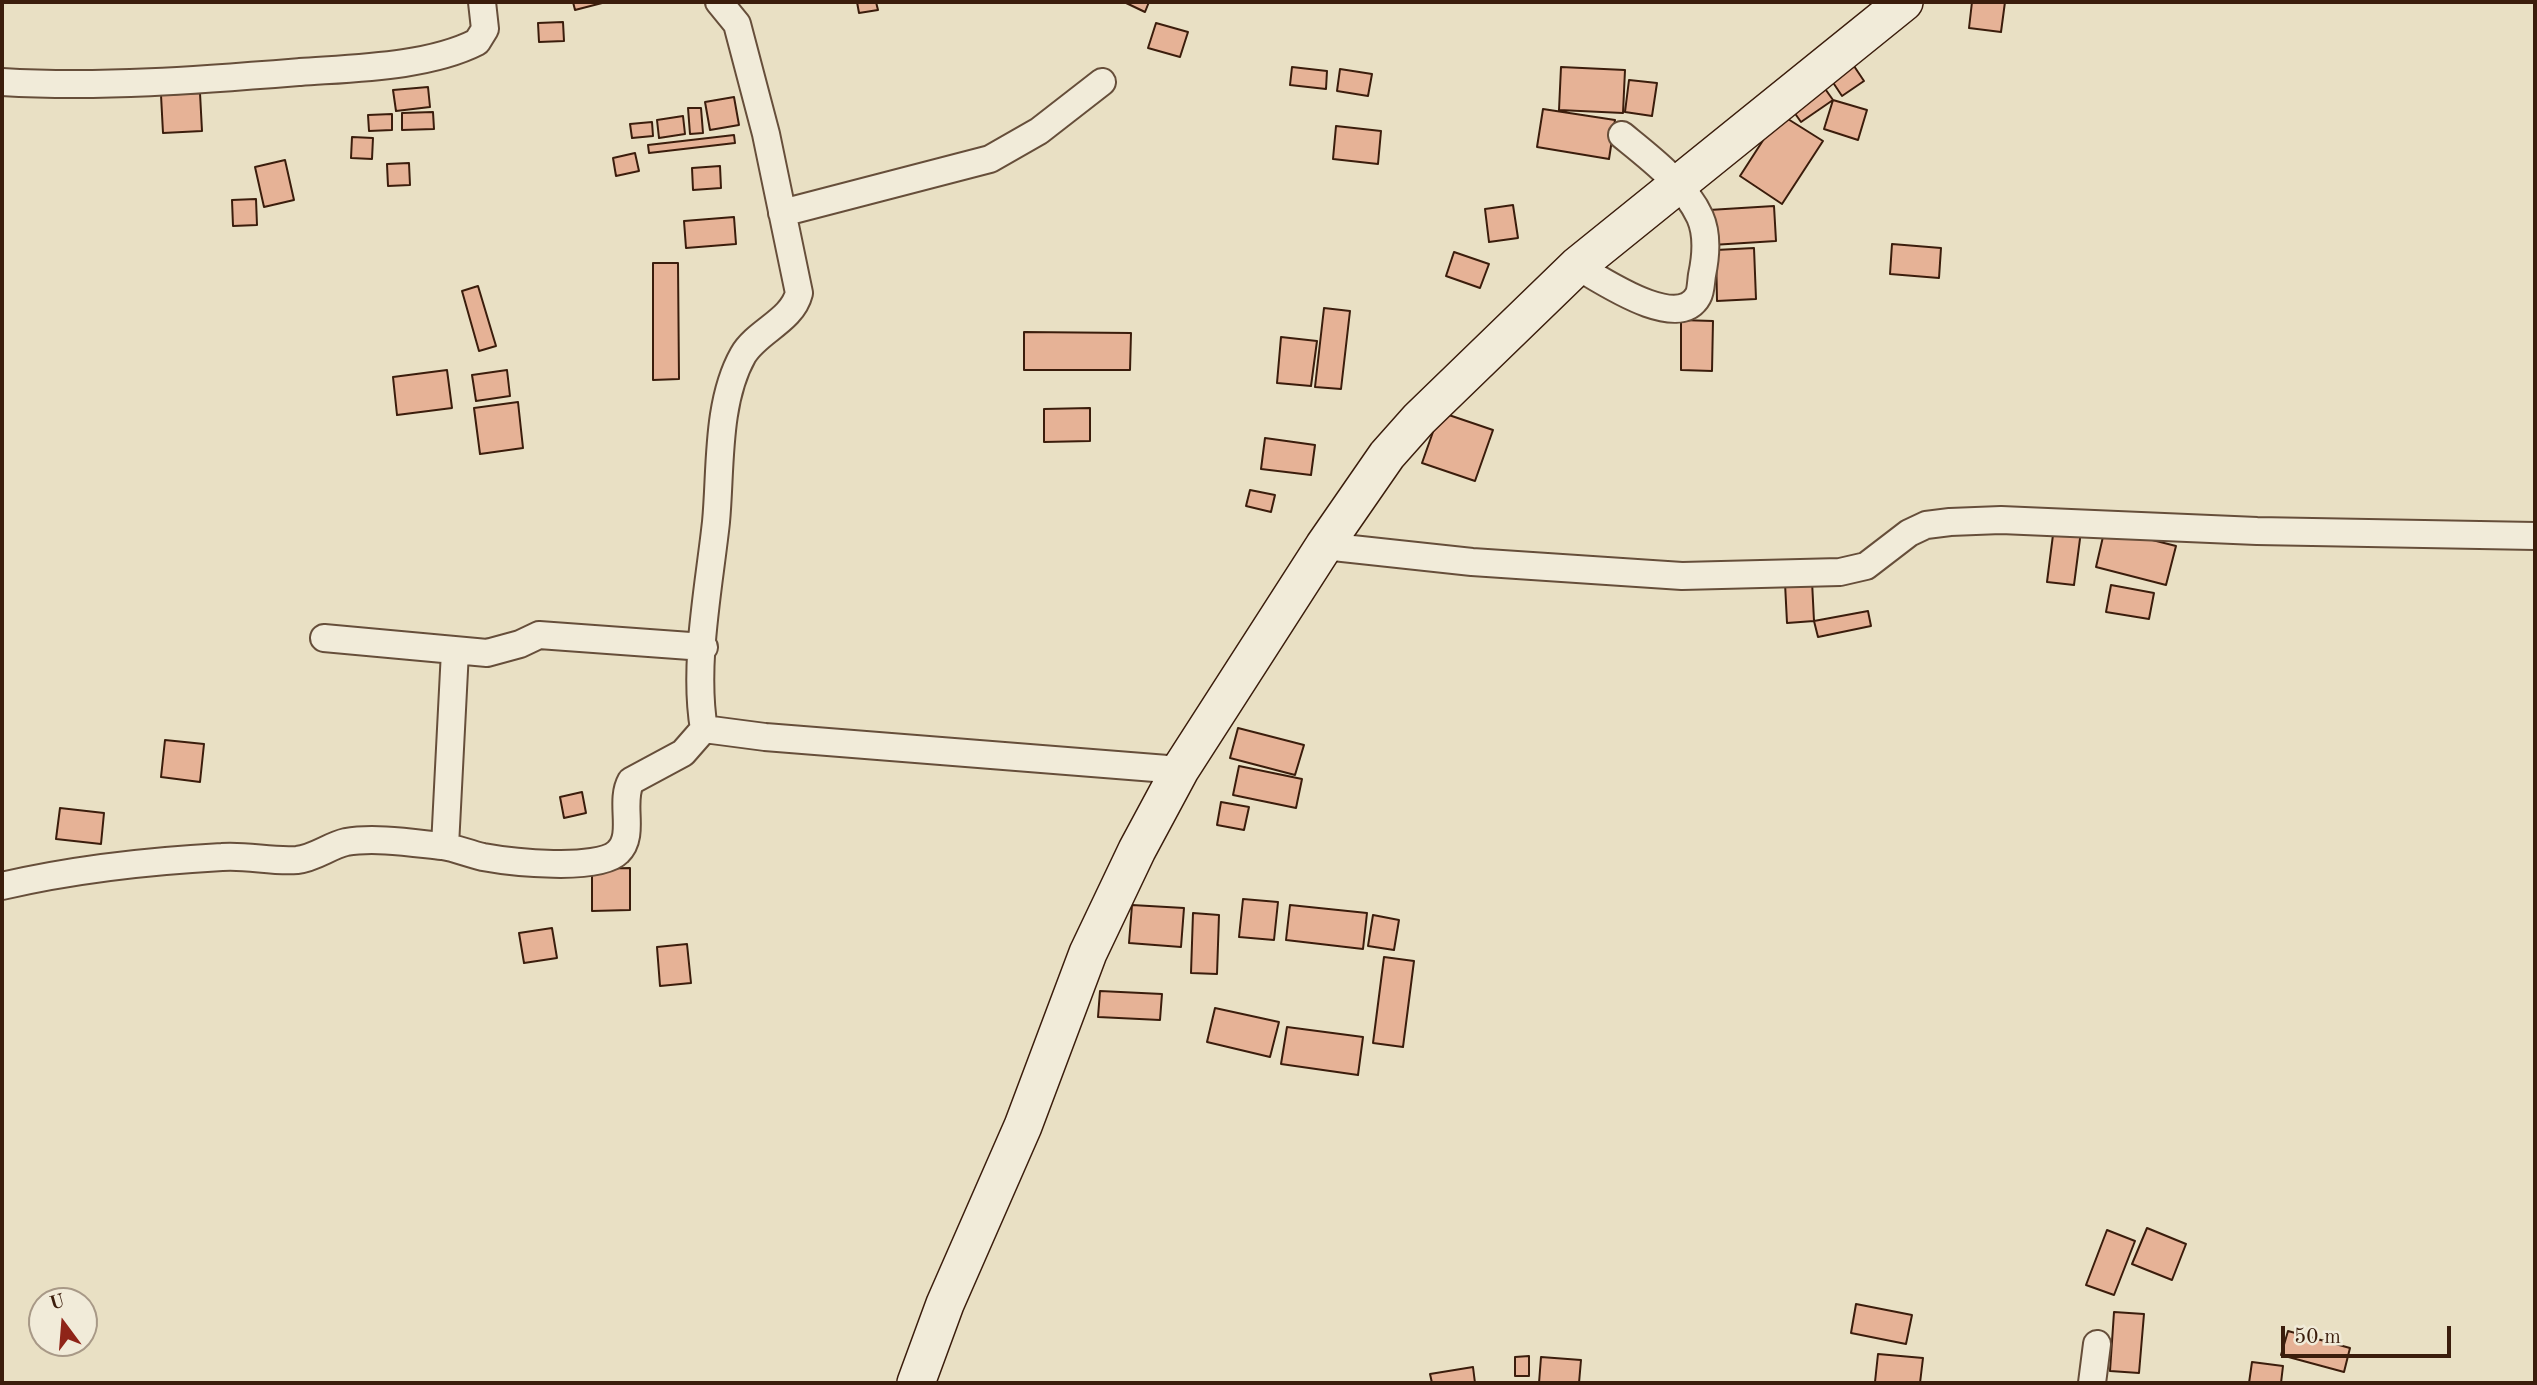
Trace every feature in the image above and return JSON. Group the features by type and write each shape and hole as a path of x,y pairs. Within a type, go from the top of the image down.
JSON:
{"main road":[{"path":"916,1383 945,1304 1023,1126 1088,953 1137,850 1181,770 1324,546 1387,455 1419,419 1577,266 1904,2"}],"street":[{"path":"2,82 68,86 131,83 400,63 477,42 485,29 482,2"},
{"path":"2,886 62,872 137,863 226,856 298,860 348,842 445,846 484,857 570,863 605,860 618,853 625,842 627,793 631,781 683,753 704,729 700,685 723,431 731,387 744,354 763,332 793,308 799,293 766,134 737,24 719,2"},
{"path":"782,213 990,159 1039,131 1102,82"},
{"path":"1577,266 1639,302 1682,307 1691,304 1699,296 1706,243 1700,216 1676,184 1622,135"},
{"path":"1324,546 1472,562 1682,576 1840,572 1866,566 1909,533 1926,525 1976,521 2535,536"},
{"path":"324,638 487,653 520,644 539,635 704,647"},
{"path":"445,846 455,651"},
{"path":"704,729 765,737 1181,770"},
{"path":"2092,1383 2097,1344"}],"building":[{"path":"573,2 606,2 575,10"},
{"path":"857,2 876,2 878,10 859,13"},
{"path":"1124,2 1149,2 1145,12"},
{"path":"1972,2 2005,2 2001,32 1969,28"},
{"path":"563,22 564,41 539,42 538,23"},
{"path":"1156,23 1188,32 1180,57 1148,48"},
{"path":"1852,63 1864,81 1842,96 1830,78"},
{"path":"1292,67 1327,71 1326,89 1290,85"},
{"path":"1561,67 1625,70 1623,113 1559,110"},
{"path":"1340,69 1372,74 1368,96 1337,91"},
{"path":"1629,80 1657,83 1652,116 1625,112"},
{"path":"1821,83 1833,100 1801,122 1789,105"},
{"path":"428,87 430,107 396,111 393,90"},
{"path":"200,93 202,131 163,133 161,95"},
{"path":"734,97 739,125 710,130 705,102"},
{"path":"1833,100 1867,110 1858,140 1824,129"},
{"path":"688,108 701,108 703,133 690,134"},
{"path":"1543,109 1615,120 1609,159 1537,147"},
{"path":"433,112 434,129 402,130 402,113"},
{"path":"392,114 392,130 369,131 368,115"},
{"path":"1780,114 1823,141 1782,204 1740,176"},
{"path":"683,116 685,134 659,138 657,120"},
{"path":"652,122 653,136 632,138 630,124"},
{"path":"1336,126 1381,131 1378,164 1333,159"},
{"path":"734,135 735,143 649,153 648,145"},
{"path":"352,137 373,138 372,159 351,158"},
{"path":"635,153 639,171 616,176 613,158"},
{"path":"285,160 294,200 264,207 255,167"},
{"path":"409,163 410,185 388,186 387,164"},
{"path":"720,166 721,188 693,190 692,168"},
{"path":"256,199 257,225 233,226 232,200"},
{"path":"1513,205 1518,238 1489,242 1485,209"},
{"path":"1774,206 1776,241 1712,245 1709,210"},
{"path":"734,217 736,244 686,248 684,221"},
{"path":"1892,244 1941,248 1939,278 1890,274"},
{"path":"1754,248 1756,299 1717,301 1716,250"},
{"path":"1454,252 1489,264 1480,288 1446,276"},
{"path":"653,263 678,263 679,379 653,380"},
{"path":"478,286 496,346 479,351 462,291"},
{"path":"1324,308 1350,311 1341,389 1315,387"},
{"path":"1681,320 1713,321 1712,371 1681,370"},
{"path":"1024,332 1131,333 1130,370 1024,370"},
{"path":"1281,337 1317,341 1311,386 1277,383"},
{"path":"447,370 452,408 397,415 393,377"},
{"path":"507,370 510,396 476,401 472,375"},
{"path":"518,402 523,448 480,454 474,408"},
{"path":"1090,408 1090,441 1044,442 1044,409"},
{"path":"1440,412 1493,430 1475,481 1422,463"},
{"path":"1265,438 1315,445 1311,475 1261,469"},
{"path":"1250,490 1275,495 1271,512 1246,506"},
{"path":"2054,527 2081,531 2074,585 2047,582"},
{"path":"2105,528 2176,546 2166,585 2096,567"},
{"path":"1812,581 1814,621 1787,623 1785,583"},
{"path":"2111,585 2154,593 2149,619 2106,612"},
{"path":"1868,611 1871,626 1818,637 1814,621"},
{"path":"1238,728 1304,745 1295,775 1230,758"},
{"path":"165,740 204,744 200,782 161,777"},
{"path":"1239,766 1302,779 1296,808 1233,795"},
{"path":"582,792 586,813 564,818 560,797"},
{"path":"1221,802 1249,807 1244,830 1217,825"},
{"path":"60,808 104,813 101,844 56,839"},
{"path":"630,868 630,910 592,911 592,869"},
{"path":"1243,899 1278,902 1274,940 1239,937"},
{"path":"1132,905 1184,908 1181,947 1129,943"},
{"path":"1290,905 1367,913 1363,949 1286,940"},
{"path":"1193,913 1219,915 1217,974 1191,973"},
{"path":"1373,915 1399,920 1394,950 1368,946"},
{"path":"552,928 557,958 524,963 519,933"},
{"path":"687,944 691,983 660,986 657,947"},
{"path":"1384,957 1414,961 1403,1047 1373,1043"},
{"path":"1100,991 1162,994 1160,1020 1098,1017"},
{"path":"1215,1008 1279,1022 1270,1057 1207,1042"},
{"path":"1287,1027 1363,1037 1358,1075 1281,1064"},
{"path":"2147,1228 2186,1244 2172,1280 2132,1264"},
{"path":"2107,1230 2135,1241 2114,1295 2086,1285"},
{"path":"1856,1304 1912,1315 1906,1344 1851,1333"},
{"path":"2114,1312 2144,1314 2139,1373 2110,1371"},
{"path":"2288,1331 2350,1348 2344,1372 2281,1355"},
{"path":"1878,1354 1923,1358 1920,1383 1875,1382"},
{"path":"1529,1356 1529,1376 1515,1376 1515,1357"},
{"path":"1541,1357 1581,1360 1579,1383 1539,1383"},
{"path":"2252,1362 2283,1366 2281,1383 2249,1383"},
{"path":"1473,1367 1475,1383 1432,1383 1430,1374"}]}
